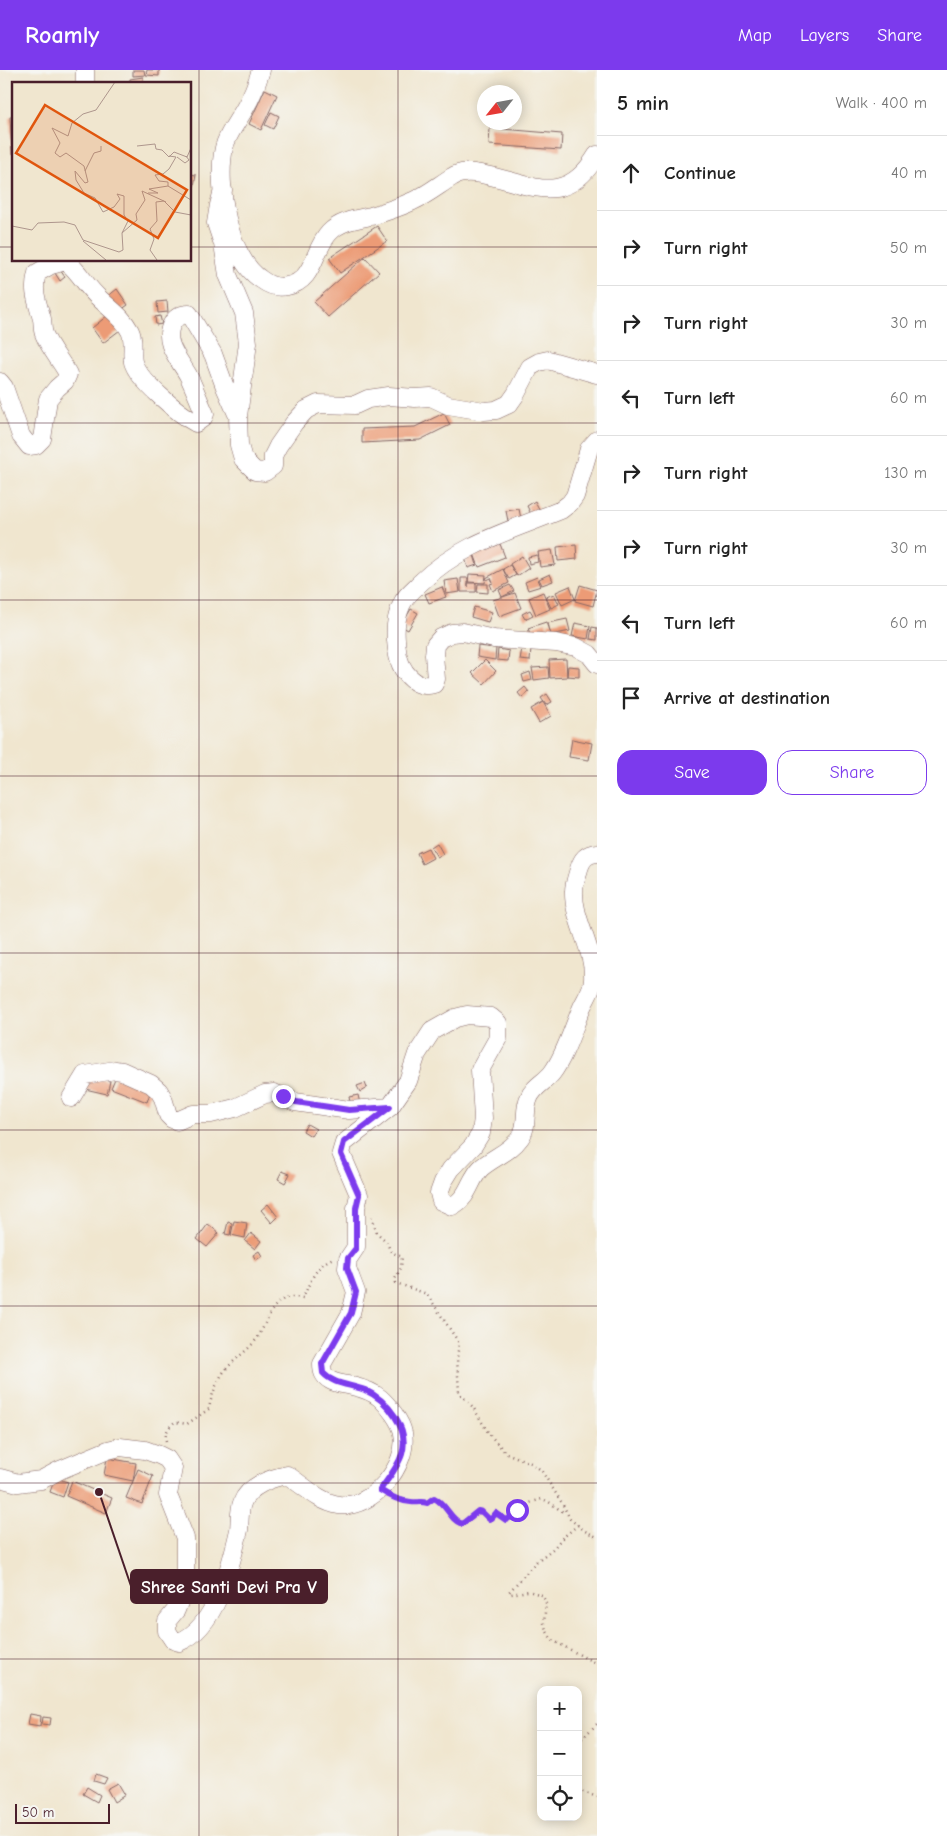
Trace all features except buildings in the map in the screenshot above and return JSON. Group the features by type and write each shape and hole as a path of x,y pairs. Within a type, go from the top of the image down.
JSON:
{"street":[{"path":"261,70 246,107 224,147 223,190 226,215 243,260 260,279 279,287 295,285 309,272 313,260 329,232 352,220 371,216 414,201 453,176 469,172 544,190 572,184 597,155"},
{"path":"223,190 216,223 228,275 244,313 248,343 238,416 239,445 243,459 256,471 265,472 273,466 278,446 294,423 306,410 318,404 355,405 368,399 389,396 431,397 448,405 484,411 496,410 509,404 530,367 539,362 548,360 597,374"},
{"path":"0,382 4,387 21,436 29,446 36,445 42,439 48,399 65,382 68,374 54,354 43,332 43,321 36,302 34,284 37,273 51,265 66,261 77,270 98,297 124,321 132,338 133,362 146,381 182,415 196,423 205,414 188,375 173,351 169,337 169,330 177,317 189,314 213,354 238,416"},
{"path":"597,440 588,449 575,496 570,503 561,510 481,541 438,566 411,592 401,605 396,631 399,662 411,678 420,685 434,684 436,679 435,645 441,638 452,633 463,632 494,639 562,644 576,647 589,654 597,664"},
{"path":"0,1478 18,1483 41,1480 60,1470 120,1447 145,1450 167,1459 173,1468 168,1495 182,1527 186,1546 184,1556 185,1587 179,1605 167,1621 167,1631 173,1640 179,1642 197,1631 211,1610 233,1555 240,1524 242,1502 260,1484 286,1475 319,1498 337,1504 348,1505 368,1498 380,1490 400,1460 403,1452 402,1431 393,1413 380,1398 353,1386 330,1380 323,1373 322,1364 355,1303 356,1292 347,1268 348,1258 356,1248 356,1208 359,1195 341,1154 344,1142 390,1107 408,1081 417,1054 432,1031 455,1018 467,1015 491,1017 498,1023 498,1038 480,1070 483,1118 481,1133 473,1146 451,1169 443,1182 439,1193 441,1201 452,1206 459,1203 481,1168 509,1150 521,1138 525,1130 528,1099 552,1073 559,1062 583,1004 592,988 591,959 578,919 574,888 582,860 586,856 597,853"},
{"path":"71,1098 85,1074 115,1070 122,1071 151,1084 159,1091 163,1098 168,1115 172,1120 177,1121 193,1114 211,1114 235,1108 266,1094 274,1093 296,1102 349,1110 390,1107"}],"path":[{"path":"359,1195 372,1217 377,1233 386,1241 391,1252 402,1257 401,1268 395,1279 396,1284 427,1294 459,1343 457,1358 459,1393 473,1407 489,1434 506,1453 541,1470 570,1519 585,1531 597,1537"},
{"path":"167,1459 165,1436 171,1425 175,1422 187,1424 209,1408 212,1395 221,1377 228,1367 243,1356 258,1336 273,1309 284,1299 303,1298 310,1281 322,1265 331,1259 339,1257 348,1258"},
{"path":"380,1490 388,1496 413,1502 427,1503 434,1498 443,1504 453,1518 462,1524 478,1511 482,1512 489,1519 496,1513 506,1520 513,1516 520,1508 542,1499 553,1503 558,1509 567,1513"},
{"path":"578,1524 554,1548 537,1561 509,1592 511,1594 528,1591 542,1595 546,1602 544,1623 552,1640 597,1664"},
{"path":"582,1738 597,1724"},
{"path":"582,1791 597,1796"}],"place":[{"name":"Shree Santi Devi Pra V","path":"99,1492"}],"route":[{"path":"283,1096 296,1102 349,1110 390,1107 344,1142 341,1154 359,1195 356,1208 356,1248 348,1258 347,1268 356,1292 355,1303 340,1334 322,1364 323,1373 330,1380 353,1386 380,1398 393,1413 402,1431 403,1452 400,1460 380,1490 388,1496 413,1502 427,1503 434,1498 439,1500 453,1518 462,1524 478,1511 482,1512 489,1519 496,1513 506,1520 513,1516 517,1510"}]}
